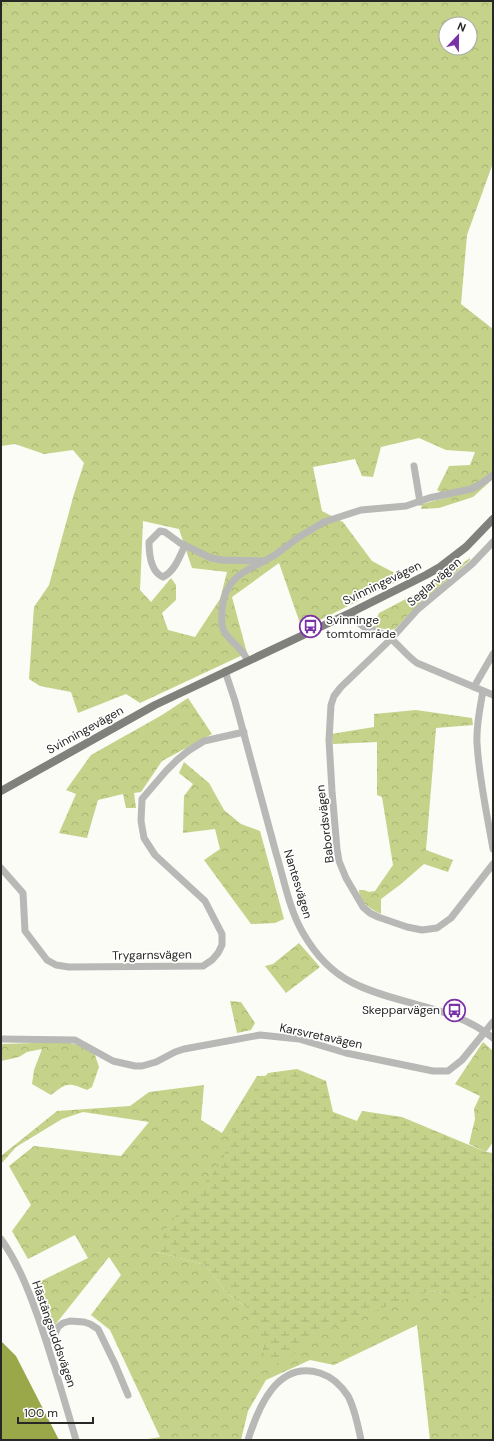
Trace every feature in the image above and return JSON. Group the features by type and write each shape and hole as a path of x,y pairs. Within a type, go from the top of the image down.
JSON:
{"main road":[{"name":"Svinningevägen","path":"1,791 125,721 352,612 440,567 466,547 493,519"}],"street":[{"path":"414,466 420,502"},
{"path":"248,661 243,652 223,630 222,615 223,599 227,589 245,571 275,555 299,537 324,522 361,510 406,506 429,498 470,489 479,485 493,475"},
{"path":"185,545 178,561 169,574 163,577 159,575 154,569 149,551 149,542 160,531 165,532 185,545 211,558 222,560 264,561"},
{"name":"Seglarvägen","path":"391,639 418,609 472,564 493,542"},
{"path":"352,612 357,621 364,628 383,634 391,639 406,655 417,663 493,696"},
{"name":"Babordsvägen","path":"391,639 342,686 334,696 331,705 329,740 332,791 338,854 346,878 359,901 370,913 407,928 430,930 444,924 451,918 493,864"},
{"path":"474,687 493,654"},
{"name":"Nantesvägen","path":"225,672 244,732 285,887 300,927 318,956 332,969 353,983 376,992 456,1016 472,1023 493,1038"},
{"path":"483,691 478,722 477,742 480,772 493,849"},
{"name":"Trygarnsvägen","path":"1,868 23,893 25,931 47,960 56,965 70,967 203,966 212,960 218,953 222,945 222,934 205,901 155,855 144,838 141,821 142,799 177,760 198,744 204,741 244,732"},
{"path":"485,1032 493,1022"},
{"name":"Karsvretavägen","path":"1,1039 75,1040 113,1061 142,1066 156,1062 184,1049 260,1034 299,1039 346,1053 433,1071 448,1071 462,1060 485,1032"},
{"name":"Hästängsuddsvägen","path":"1,1239 23,1277 47,1342 76,1440"},
{"path":"47,1342 53,1339 58,1327 63,1323 84,1322 98,1329 128,1395"},
{"path":"248,1440 257,1413 270,1391 282,1379 305,1371 317,1372 331,1378 344,1390 351,1403 362,1440"}],"green space":[{"path":"1,1 493,1 493,163 467,235 461,304 493,329 493,479 473,497 439,508 421,509 422,504 449,497 437,490 449,466 470,465 475,452 446,450 419,438 381,447 373,477 362,476 355,459 313,467 322,511 343,522 372,561 404,578 302,629 279,563 232,597 247,653 140,703 126,694 78,713 71,692 40,686 29,679 34,607 49,585 84,463 73,450 44,454 15,444 1,446","holes":["143,521 179,529 192,568 227,572 220,599 195,637 168,630 162,613 176,600 176,585 171,578 151,602 140,590"]},
{"path":"470,558 470,560 413,610 395,629 390,630 373,627 379,613 427,588"},
{"path":"188,698 212,734 162,761 141,792 134,793 136,808 126,808 123,794 98,800 87,838 59,833 76,794 66,790 91,755 162,715"},
{"path":"416,710 472,718 473,725 436,728 426,850 453,860 448,872 424,864 381,899 381,914 363,902 359,890 369,892 375,891 393,865 382,797 377,795 377,742 333,744 331,734 374,727 374,714"},
{"path":"184,762 209,783 224,810 241,824 260,831 284,919 275,923 251,924 204,860 220,849 215,829 183,833 184,796 193,784 179,773"},
{"path":"299,943 320,967 286,993 265,966 273,964"},
{"path":"230,1001 241,1002 255,1023 251,1030 237,1033"},
{"path":"64,1042 80,1045 94,1052 99,1067 92,1087 87,1090 68,1085 51,1095 32,1084 34,1070 42,1049 27,1052 19,1057 1,1061 1,1044"},
{"path":"483,1042 493,1051 493,1142 486,1152 469,1144 475,1119 474,1109 480,1096 455,1084"},
{"path":"297,1069 326,1081 333,1112 357,1121 362,1111 402,1117 486,1152 493,1153 493,1307 483,1299 429,1291 324,1329 306,1340 293,1355 272,1366 264,1355 259,1327 247,1308 228,1294 205,1265 157,1252 168,1225 221,1164 243,1104 268,1073"},
{"path":"301,1075 157,1252 205,1265 228,1294 247,1308 391,1286 459,1295 493,1267 493,1440 430,1440 417,1325 334,1365 310,1360 266,1380 248,1411 241,1440 142,1440 160,1437 110,1330 91,1315 121,1275 109,1257 51,1330 37,1283 88,1258 75,1235 28,1259 12,1231 31,1205 9,1166 34,1146 121,1156 149,1122 83,1112 62,1119 16,1147 1,1164 1,1156 57,1111 130,1106 149,1092 204,1085 201,1120 222,1133 257,1076"}],"shaded area":[{"path":"1,1341 16,1356 59,1440 1,1440"}],"place":[{"name":"Svinninge tomtområde","path":"311,627"},
{"name":"Skepparvägen","path":"455,1010"}]}
